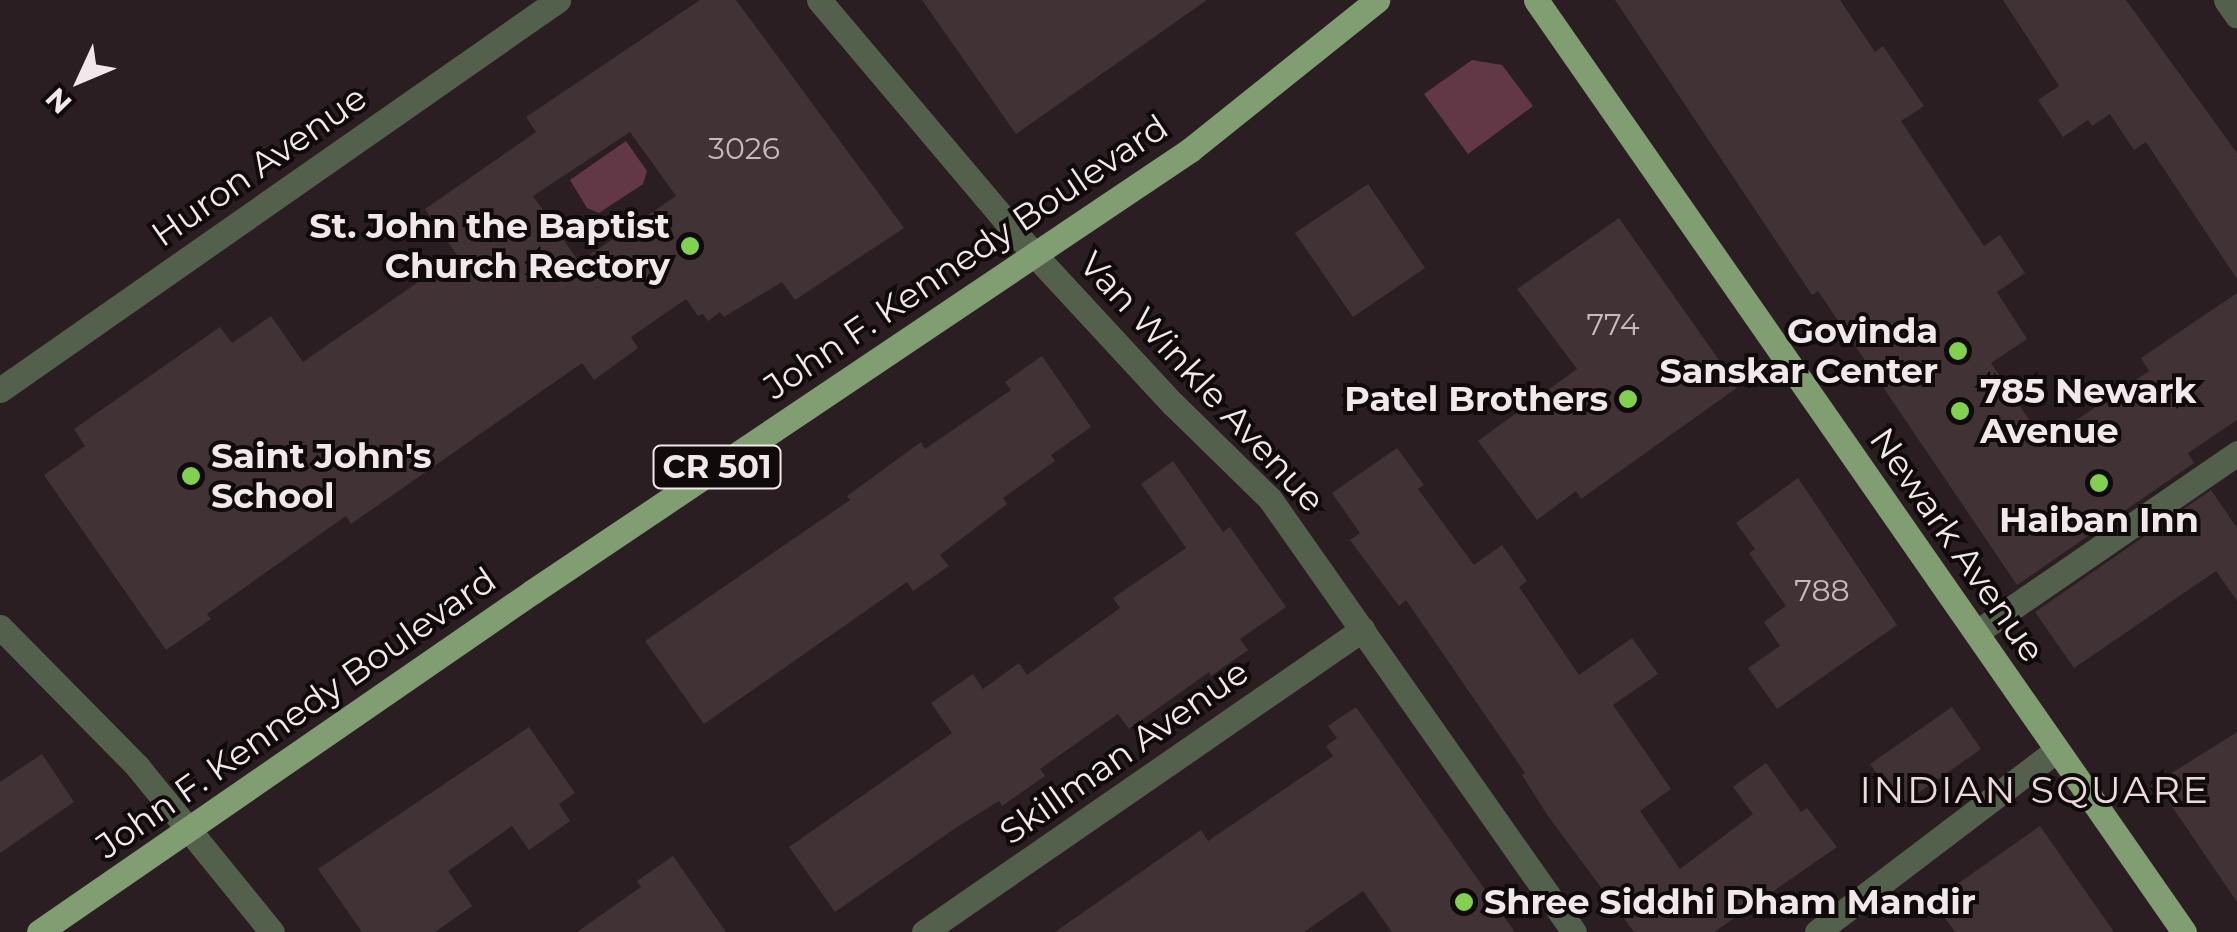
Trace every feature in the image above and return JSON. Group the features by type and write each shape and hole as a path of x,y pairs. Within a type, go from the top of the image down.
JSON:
{"main road":[{"name":"John F. Kennedy Boulevard","path":"39,932 1033,253 1190,150 1377,0"},
{"name":"Newark Avenue","path":"1536,0 2184,932"}],"street":[{"name":"Huron Avenue","path":"0,390 558,0"},
{"name":"Van Winkle Avenue","path":"820,0 1033,253 1172,404 1270,498 1574,932"},
{"path":"2226,0 2237,16"},
{"path":"1977,632 2237,453"},
{"path":"0,627 136,766 272,932"},
{"name":"Skillman Avenue","path":"924,932 1363,629"},
{"path":"1817,932 2058,750"}],"shaded area":[{"path":"1472,60 1502,65 1533,106 1468,154 1424,94"},
{"path":"626,141 647,171 643,184 599,213 587,208 570,180"}],"building":[{"path":"700,0 736,0 904,228 795,300 782,282 724,317 720,312 708,321 703,314 698,316 686,299 631,337 638,348 594,380 582,363 351,524 346,516 207,614 211,619 166,650 44,475 85,446 74,429 220,327 232,343 271,316 303,362 457,255 425,209 536,132 526,117","holes":["630,132 676,196 579,262 533,196"]},
{"path":"922,0 1207,0 1016,134"},
{"path":"1615,0 1840,0 1875,52 1883,46 1924,106 1901,121 1984,246 2000,235 2025,273 1997,292 2027,339 1991,363 2044,442 2149,371 2141,358 2237,293 2237,420 2188,453 2194,463 2017,585 1818,291 1812,295"},
{"path":"2003,0 2126,0 2237,153 2237,279 2146,142 2134,150 2110,114 2092,126 2088,120 2063,137 2038,100 2059,86"},
{"path":"1368,184 1425,268 1353,317 1295,233"},
{"path":"1619,218 1738,387 1581,499 1576,491 1537,520 1478,441 1577,369 1517,289"},
{"path":"1042,356 1091,427 1051,455 1055,461 1003,498 1007,504 940,555 949,566 913,591 907,582 704,724 645,641 850,500 847,496 921,442 925,449 1011,390 1005,382"},
{"path":"1397,448 1424,485 1418,489 1474,565 1502,545 1527,581 1519,587 1579,675 1632,638 1658,674 1613,705 1671,789 1640,811 1680,869 1753,814 1733,787 1766,763 1801,812 1807,808 1837,847 1714,932 1634,932 1548,816 1522,775 1525,773 1406,600 1399,606 1350,540 1360,533 1332,493"},
{"path":"1173,461 1223,532 1230,527 1286,607 1240,639 1248,650 1211,676 1209,672 1129,729 1118,714 1040,769 1045,776 1002,806 999,801 957,827 835,912 789,847 952,733 931,703 973,674 983,689 1019,663 1027,675 1120,608 1113,598 1186,548 1141,484"},
{"path":"1798,478 1897,625 1777,709 1748,668 1780,646 1764,622 1786,606 1749,553 1755,549 1736,523"},
{"path":"2211,490 2237,528 2237,601 2216,571 2074,668 2035,612"},
{"path":"1356,707 1515,932 1392,932 1363,891 1304,932 1055,932 1201,830 1208,841 1333,756 1326,746 1337,738 1328,726"},
{"path":"1952,707 1981,749 1900,806 1870,764"},
{"path":"529,727 575,793 559,804 570,821 529,850 512,826 448,871 472,906 435,932 362,932 318,869"},
{"path":"2237,732 2237,902 2156,783"},
{"path":"42,754 74,802 0,853 0,782"},
{"path":"2040,826 2114,932 1955,932 1933,901"},
{"path":"673,856 726,932 577,932 641,887 637,881"}],"place":[{"name":"St. John the Baptist Church Rectory","path":"690,246"},
{"name":"Govinda Sanskar Center","path":"1958,351"},
{"name":"Patel Brothers","path":"1628,399"},
{"name":"785 Newark Avenue","path":"1960,411"},
{"name":"Saint John's School","path":"191,476"},
{"name":"Haiban Inn","path":"2099,483"},
{"name":"Shree Siddhi Dham Mandir","path":"1464,902"}],"district":[{"name":"INDIAN SQUARE","path":"2035,790"}]}
